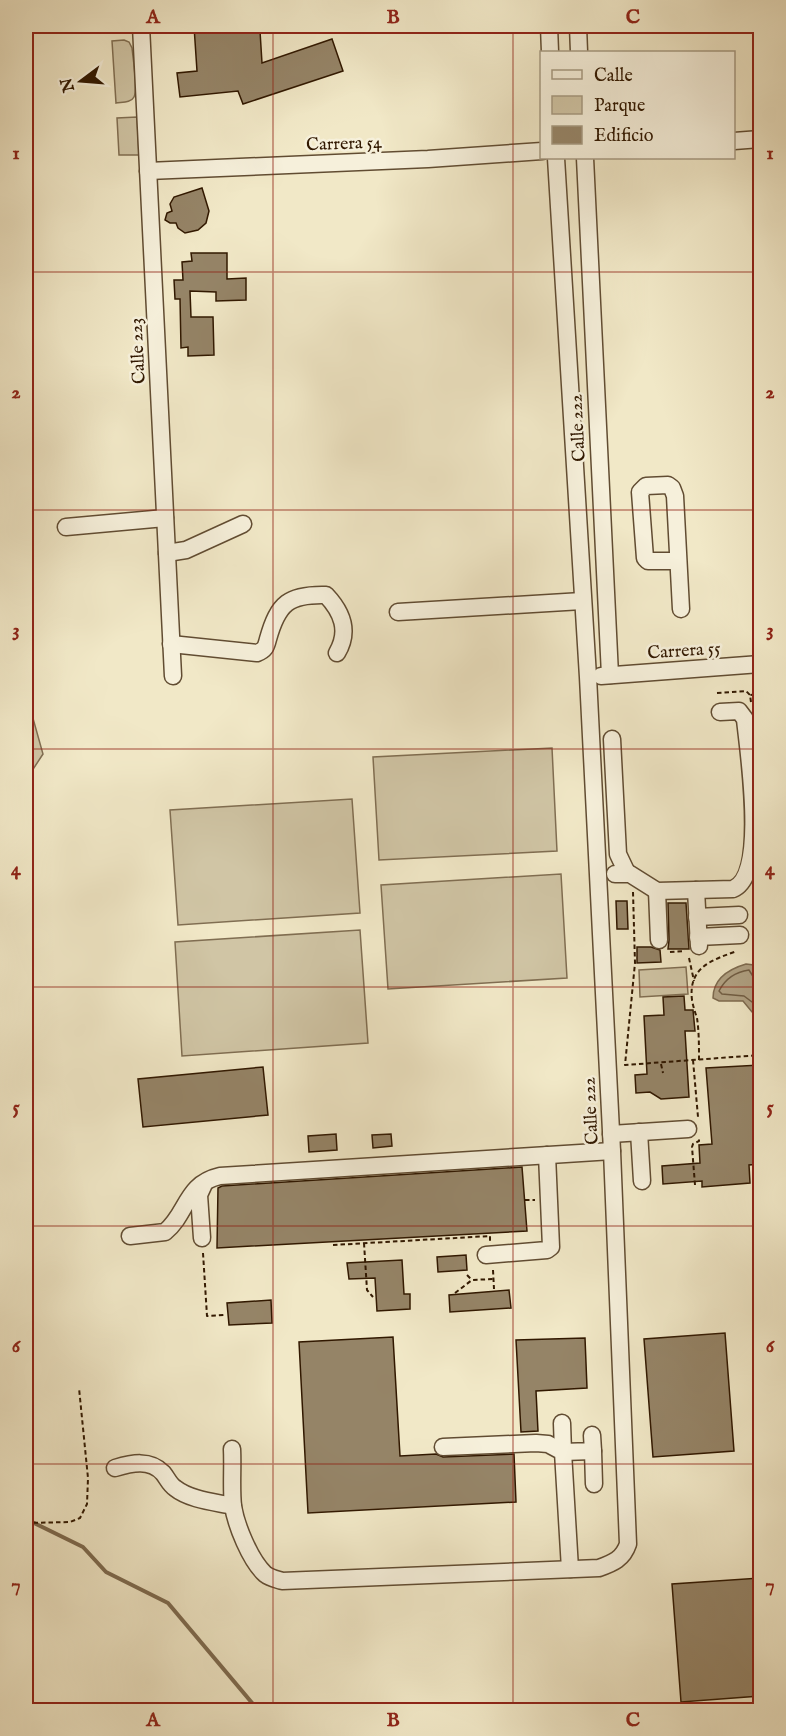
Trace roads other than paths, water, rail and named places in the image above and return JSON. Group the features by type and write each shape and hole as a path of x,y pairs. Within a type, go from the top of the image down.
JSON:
{"street":[{"name":"Calle 223","path":"141,26 173,676"},
{"path":"549,26 550,51"},
{"path":"578,26 579,51"},
{"path":"735,141 760,139"},
{"name":"Carrera 54","path":"148,171 428,159 540,151"},
{"name":"Calle 222","path":"556,159 588,677 616,874 611,1134 628,1544 625,1554 612,1563 598,1568 570,1569"},
{"name":"Calle 222","path":"585,159 610,675"},
{"path":"678,561 648,561 645,558 640,492 646,486 668,485 675,496 681,609"},
{"path":"66,527 165,518"},
{"path":"167,553 186,550 243,524"},
{"path":"171,644 257,653 266,646 278,611 291,599 304,594 326,595 339,608 343,631 342,644 337,653"},
{"path":"398,612 582,601"},
{"name":"Carrera 55","path":"610,675 760,664"},
{"path":"588,677 610,675"},
{"path":"612,739 618,854 616,874 657,891 733,889 739,886 750,865 757,805 746,719 739,711 720,712"},
{"path":"696,890 699,941 742,941"},
{"path":"657,891 659,940"},
{"path":"698,917 739,915"},
{"path":"611,1134 688,1129"},
{"path":"639,1132 642,1181"},
{"path":"130,1236 165,1232 194,1190 206,1180 220,1176 612,1151"},
{"path":"489,1255 547,1250 551,1247 548,1155"},
{"path":"202,1238 199,1196 206,1180"},
{"path":"232,1449 233,1506 242,1535 254,1559 263,1572 271,1578 282,1581 570,1569 562,1423"},
{"path":"443,1447 536,1443 548,1444 563,1452 593,1443 594,1484"},
{"path":"115,1468 130,1463 155,1466 174,1488 192,1497 233,1506"}],"water":[{"path":"746,964 754,965 760,980 758,1005 756,1011 752,1012 743,1001 719,1001 713,998 719,980 734,969"}],"waterway":[{"path":"26,1519 83,1547 106,1572 168,1603 258,1710"}]}
